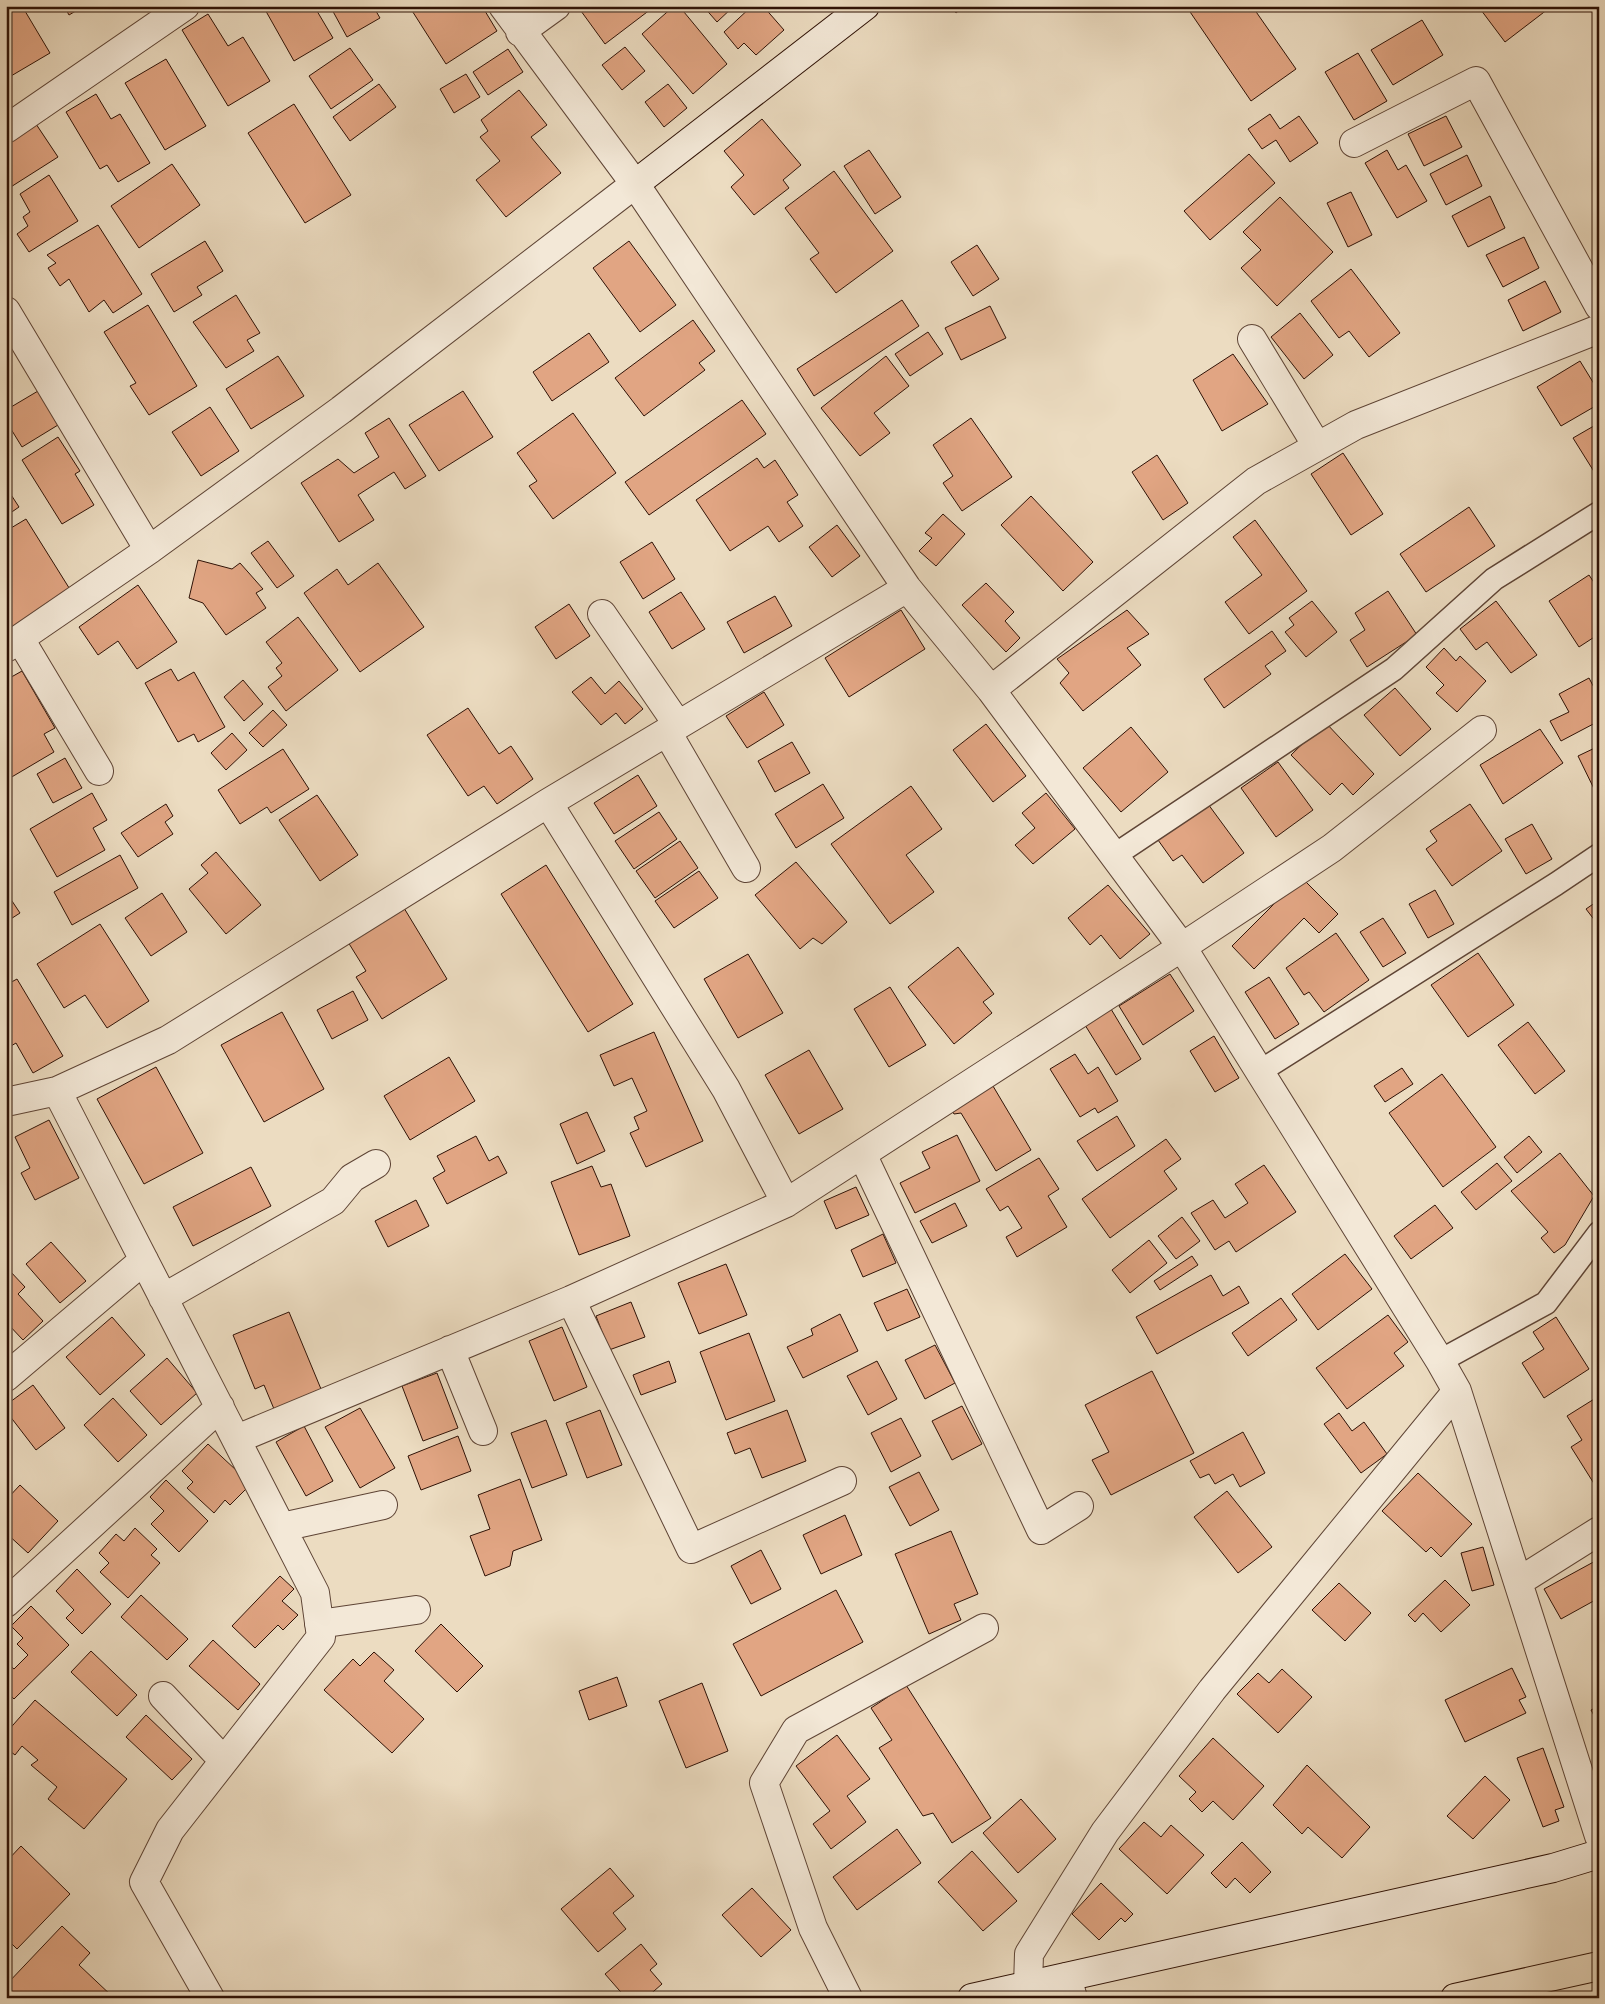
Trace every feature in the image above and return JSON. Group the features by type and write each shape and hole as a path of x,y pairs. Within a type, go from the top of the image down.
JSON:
{"highway":[{"path":"1455,1998 1599,1966"}],"street":[{"path":"6,129 185,6"},
{"path":"503,6 520,32 635,184 907,588 991,690 1182,947 1440,1361 1457,1391 1599,1836"},
{"path":"520,32 556,6"},
{"path":"98,771 13,643 148,550 341,410 865,6"},
{"path":"1354,143 1476,81 1599,306"},
{"path":"6,311 148,550"},
{"path":"991,690 1256,481 1356,425 1599,329"},
{"path":"1252,339 1317,446"},
{"path":"7,1101 57,1091 168,1040 548,803 907,588"},
{"path":"602,614 672,728 746,868"},
{"path":"237,1439 571,1300 786,1204 1332,848 1482,730"},
{"path":"548,803 726,1089 786,1204"},
{"path":"57,1091 315,1593 321,1637 170,1830 144,1882 210,1998"},
{"path":"862,1154 1041,1530 1079,1506"},
{"path":"163,1298 333,1201 352,1178 376,1164"},
{"path":"6,1377 144,1260"},
{"path":"571,1300 691,1549 842,1481"},
{"path":"450,1350 483,1431"},
{"path":"1028,1986 1029,1954 1105,1832 1212,1690 1457,1391"},
{"path":"6,1603 220,1407"},
{"path":"282,1527 383,1505"},
{"path":"1518,1582 1599,1530"},
{"path":"319,1624 416,1610"},
{"path":"848,1998 812,1928 764,1783 796,1730 984,1628"},
{"path":"163,1696 224,1761"},
{"path":"972,1998 1028,1986 1070,1988 1553,1868 1599,1854"}],"lane":[{"path":"1114,855 1394,669 1494,579 1599,513"},
{"path":"1260,1072 1599,855"},
{"path":"1440,1361 1546,1303 1599,1233"}],"building":[{"path":"6,6 22,6 50,53 11,76 6,69"},
{"path":"64,6 84,6 69,15"},
{"path":"263,6 314,6 333,38 294,61"},
{"path":"330,6 373,6 380,18 347,37"},
{"path":"409,6 482,6 497,31 446,64"},
{"path":"587,6 655,6 605,44 581,11"},
{"path":"674,6 679,6 727,64 693,94 642,34"},
{"path":"703,6 734,6 717,22"},
{"path":"752,6 763,6 784,30 756,55 744,43 738,49 724,32"},
{"path":"950,6 964,6 956,13"},
{"path":"1186,6 1252,6 1296,69 1251,101"},
{"path":"1478,6 1552,6 1505,42"},
{"path":"208,14 228,46 243,37 270,81 228,106 182,30"},
{"path":"1422,20 1443,55 1393,85 1371,50"},
{"path":"625,47 645,71 622,90 602,65"},
{"path":"350,48 373,80 331,109 309,76"},
{"path":"508,49 523,72 488,95 473,72"},
{"path":"1358,53 1387,101 1354,120 1325,72"},
{"path":"166,59 206,126 165,150 125,83"},
{"path":"466,74 480,97 454,113 440,89"},
{"path":"379,84 396,107 350,141 333,117"},
{"path":"668,84 687,108 664,127 645,102"},
{"path":"519,90 547,125 531,137 561,173 506,217 476,180 500,161 480,137 488,131 481,120"},
{"path":"96,94 111,119 120,114 150,163 118,182 107,165 100,169 66,112"},
{"path":"294,104 351,195 305,223 248,133"},
{"path":"1270,114 1280,129 1299,116 1318,143 1290,162 1276,140 1262,149 1248,129"},
{"path":"1446,116 1462,147 1424,166 1408,134"},
{"path":"762,119 801,165 783,180 789,188 754,215 731,187 744,175 724,151"},
{"path":"36,124 58,157 6,190 6,143"},
{"path":"869,150 901,197 875,214 844,166"},
{"path":"1387,150 1398,170 1406,165 1427,201 1397,218 1365,163"},
{"path":"1249,154 1275,183 1210,240 1184,211"},
{"path":"1467,155 1482,186 1446,205 1430,174"},
{"path":"172,164 200,205 139,248 111,206"},
{"path":"834,171 893,251 836,293 810,259 819,253 785,208"},
{"path":"49,175 78,221 29,252 17,234 28,226 23,217 30,212 20,194"},
{"path":"1351,192 1372,235 1348,247 1327,203"},
{"path":"1490,196 1505,228 1468,247 1452,216"},
{"path":"1280,197 1333,252 1277,306 1241,268 1261,250 1243,232"},
{"path":"98,225 142,294 113,313 104,300 89,312 69,279 60,286 48,268 56,263 47,255"},
{"path":"1524,237 1539,268 1503,287 1486,255"},
{"path":"205,241 223,271 197,287 202,295 174,312 151,274"},
{"path":"629,241 676,305 640,332 593,268"},
{"path":"977,245 999,279 973,296 951,262"},
{"path":"1351,269 1400,333 1369,357 1349,331 1339,338 1311,301"},
{"path":"1545,281 1561,312 1523,331 1508,300"},
{"path":"236,295 260,333 247,340 254,351 226,368 193,322"},
{"path":"902,300 919,326 814,396 797,369"},
{"path":"148,305 197,386 149,415 130,386 136,383 104,332"},
{"path":"990,306 1006,338 961,360 945,328"},
{"path":"1300,313 1333,355 1304,379 1271,337"},
{"path":"693,320 715,351 699,363 705,370 644,416 615,378"},
{"path":"928,332 943,354 910,376 895,354"},
{"path":"589,333 609,362 552,401 533,372"},
{"path":"1233,354 1268,404 1222,431 1193,380"},
{"path":"278,356 304,396 251,429 226,389"},
{"path":"886,356 909,386 874,413 890,433 860,456 821,408"},
{"path":"1580,361 1599,392 1599,404 1561,426 1537,387"},
{"path":"38,391 58,425 22,447 6,421 6,410"},
{"path":"463,391 493,437 439,471 409,425"},
{"path":"742,400 766,434 649,515 625,482"},
{"path":"210,407 239,451 201,476 172,432"},
{"path":"573,413 616,473 553,519 529,486 537,481 517,453"},
{"path":"389,418 426,476 405,489 394,472 358,495 374,520 339,542 301,483 338,459 354,473 379,457 365,433"},
{"path":"971,418 1012,477 962,511 943,483 953,476 933,445"},
{"path":"1599,423 1599,477 1598,478 1573,438"},
{"path":"58,437 80,471 75,474 94,505 62,524 22,460"},
{"path":"1343,453 1383,514 1351,535 1311,474"},
{"path":"1157,455 1188,503 1163,520 1132,472"},
{"path":"757,458 764,468 775,460 798,495 787,502 803,526 779,542 768,526 730,551 696,500"},
{"path":"6,487 19,507 6,516"},
{"path":"1031,496 1093,562 1063,591 1001,525"},
{"path":"1469,507 1495,546 1426,592 1400,554"},
{"path":"943,514 965,534 936,566 919,551 932,538 925,533"},
{"path":"26,519 71,591 8,630 6,628 6,531"},
{"path":"1255,520 1307,591 1249,634 1225,602 1262,575 1233,537"},
{"path":"837,525 860,556 832,577 809,547"},
{"path":"268,541 294,576 277,588 251,553"},
{"path":"652,542 675,579 643,599 620,562"},
{"path":"198,560 232,569 240,563 263,589 256,593 266,608 226,635 203,603 189,598"},
{"path":"378,563 424,627 360,672 304,593 337,569 348,585"},
{"path":"1589,575 1599,590 1599,634 1579,647 1549,601"},
{"path":"986,583 1014,612 1005,621 1020,638 1006,652 962,605"},
{"path":"138,585 177,642 137,669 118,641 98,655 79,627"},
{"path":"1388,591 1417,635 1367,667 1350,640 1365,630 1355,613"},
{"path":"681,592 705,629 672,649 649,612"},
{"path":"775,596 792,626 744,653 727,622"},
{"path":"1312,601 1337,632 1306,657 1285,632 1294,625 1289,618"},
{"path":"1496,601 1537,655 1511,673 1487,642 1476,650 1460,629"},
{"path":"569,604 590,636 556,659 535,627"},
{"path":"901,610 925,649 849,697 825,658"},
{"path":"1127,610 1149,634 1127,648 1141,665 1083,711 1060,683 1069,673 1057,659"},
{"path":"298,617 338,670 286,711 268,687 282,676 276,668 282,663 266,642"},
{"path":"1272,631 1286,651 1265,666 1271,674 1224,708 1204,679"},
{"path":"1444,648 1456,661 1460,656 1486,681 1457,712 1436,693 1444,685 1426,667"},
{"path":"171,669 178,681 194,672 225,727 198,742 194,734 178,742 145,683"},
{"path":"22,671 55,728 44,734 54,752 10,778 6,771 6,680"},
{"path":"591,677 605,694 619,681 643,709 625,724 616,713 601,725 572,692"},
{"path":"1589,678 1599,697 1599,714 1596,715 1599,721 1561,741 1550,721 1569,712 1559,694"},
{"path":"243,680 263,704 244,721 224,697"},
{"path":"1395,688 1431,729 1400,756 1364,715"},
{"path":"764,692 784,725 747,748 726,716"},
{"path":"468,708 499,754 511,746 533,779 497,804 484,786 468,796 427,735"},
{"path":"273,710 287,725 263,747 249,733"},
{"path":"1325,722 1374,774 1353,795 1342,783 1330,795 1291,755"},
{"path":"986,724 1026,776 993,802 953,750"},
{"path":"1131,727 1168,772 1121,812 1083,768"},
{"path":"1540,729 1563,763 1503,804 1480,765"},
{"path":"232,733 247,750 226,770 211,753"},
{"path":"792,742 810,773 775,792 758,761"},
{"path":"1599,746 1599,799 1578,756"},
{"path":"283,749 309,789 271,813 267,807 240,824 218,790"},
{"path":"65,758 82,788 53,803 37,774"},
{"path":"1278,762 1313,810 1276,837 1241,788"},
{"path":"638,775 657,806 614,834 594,803"},
{"path":"823,784 844,818 796,848 775,814"},
{"path":"911,786 942,829 906,855 934,892 890,924 831,844"},
{"path":"92,793 107,820 93,828 105,850 57,877 30,829"},
{"path":"1046,793 1075,829 1033,864 1015,845 1035,828 1022,813"},
{"path":"317,795 358,855 320,881 279,820"},
{"path":"166,804 173,816 165,822 173,834 138,857 121,833"},
{"path":"1208,804 1244,853 1203,883 1182,855 1173,861 1158,840"},
{"path":"1470,804 1502,851 1452,886 1426,849 1437,841 1430,831"},
{"path":"659,812 677,839 634,869 615,841"},
{"path":"1532,824 1552,859 1526,874 1505,839"},
{"path":"680,841 698,868 655,898 636,871"},
{"path":"216,852 261,905 226,934 189,889 208,873 201,865"},
{"path":"120,855 138,888 72,925 54,892"},
{"path":"796,862 847,922 822,944 813,938 800,949 755,895"},
{"path":"546,865 633,1004 588,1032 501,894"},
{"path":"699,871 718,898 674,928 655,901"},
{"path":"1301,877 1338,914 1319,933 1304,918 1254,969 1232,946"},
{"path":"1108,885 1150,934 1120,959 1101,935 1090,945 1068,918"},
{"path":"1435,890 1454,924 1428,938 1409,904"},
{"path":"6,892 20,913 6,922"},
{"path":"162,893 187,932 151,956 125,918"},
{"path":"1599,900 1599,926 1586,909"},
{"path":"404,908 447,979 382,1019 356,977 366,971 348,942"},
{"path":"1383,918 1406,953 1383,967 1360,932"},
{"path":"100,924 149,1001 107,1028 85,995 64,1008 37,964"},
{"path":"1336,933 1369,980 1324,1012 1309,992 1304,995 1286,968"},
{"path":"958,947 994,994 983,1002 992,1013 954,1044 908,987"},
{"path":"1478,953 1514,1005 1468,1037 1431,985"},
{"path":"748,954 783,1013 738,1038 704,979"},
{"path":"1170,974 1194,1011 1143,1045 1119,1006"},
{"path":"1269,977 1299,1024 1275,1039 1245,992"},
{"path":"17,979 63,1056 33,1073 16,1043 6,1049 6,985"},
{"path":"890,987 926,1045 889,1067 854,1009"},
{"path":"353,991 368,1020 332,1039 317,1010"},
{"path":"1111,1009 1141,1059 1116,1075 1085,1025"},
{"path":"282,1012 324,1089 264,1122 221,1045"},
{"path":"1528,1022 1565,1071 1535,1094 1498,1045"},
{"path":"654,1032 703,1141 646,1167 630,1133 639,1129 634,1117 647,1111 632,1078 614,1086 600,1055"},
{"path":"1214,1036 1239,1078 1215,1092 1190,1051"},
{"path":"809,1050 843,1109 799,1134 765,1075"},
{"path":"1075,1054 1088,1074 1098,1067 1118,1101 1098,1113 1095,1108 1080,1117 1050,1069"},
{"path":"449,1057 475,1101 410,1140 384,1096"},
{"path":"156,1067 203,1153 144,1184 97,1099"},
{"path":"1402,1068 1413,1084 1385,1102 1374,1086"},
{"path":"1442,1074 1496,1147 1443,1187 1389,1113"},
{"path":"990,1081 1031,1150 996,1171 961,1113 954,1114 949,1106"},
{"path":"587,1112 605,1151 577,1164 560,1124"},
{"path":"1117,1116 1135,1146 1097,1171 1077,1141"},
{"path":"49,1120 79,1178 35,1200 21,1173 30,1168 15,1137"},
{"path":"957,1135 980,1181 915,1213 900,1183 930,1168 922,1152"},
{"path":"476,1136 489,1161 498,1156 507,1173 447,1204 433,1178 445,1171 437,1156"},
{"path":"1529,1136 1542,1152 1517,1173 1504,1157"},
{"path":"1166,1139 1181,1159 1164,1171 1177,1189 1110,1238 1082,1199"},
{"path":"1560,1153 1594,1196 1565,1245 1554,1253 1541,1238 1548,1232 1511,1191"},
{"path":"1039,1158 1059,1189 1048,1196 1067,1227 1017,1257 1006,1237 1022,1228 1008,1206 1000,1211 986,1189"},
{"path":"1497,1163 1512,1181 1476,1210 1461,1192"},
{"path":"1264,1165 1296,1212 1236,1252 1229,1241 1215,1250 1191,1213 1213,1200 1225,1218 1248,1203 1235,1184"},
{"path":"592,1166 601,1187 611,1184 630,1236 579,1255 551,1182"},
{"path":"251,1167 271,1206 193,1246 173,1207"},
{"path":"856,1187 869,1215 836,1229 824,1201"},
{"path":"416,1200 429,1226 388,1247 375,1221"},
{"path":"955,1203 967,1226 932,1243 920,1221"},
{"path":"1435,1205 1453,1228 1411,1259 1394,1236"},
{"path":"1182,1217 1200,1241 1176,1259 1158,1236"},
{"path":"883,1234 896,1263 863,1277 851,1250"},
{"path":"1149,1240 1167,1263 1130,1293 1112,1270"},
{"path":"51,1242 86,1281 60,1303 26,1264"},
{"path":"1345,1254 1372,1289 1318,1330 1292,1294"},
{"path":"1192,1256 1198,1265 1160,1290 1154,1281"},
{"path":"726,1264 747,1315 699,1334 678,1283"},
{"path":"9,1270 25,1287 18,1294 43,1321 23,1340 6,1322 6,1273"},
{"path":"1211,1275 1223,1296 1239,1286 1249,1303 1157,1354 1136,1317"},
{"path":"907,1289 920,1317 887,1331 874,1303"},
{"path":"1281,1298 1297,1320 1248,1356 1232,1333"},
{"path":"631,1302 645,1337 609,1350 596,1316"},
{"path":"289,1312 321,1389 274,1409 264,1385 255,1389 233,1335"},
{"path":"840,1314 858,1351 803,1378 787,1347 813,1335 811,1329"},
{"path":"1388,1315 1408,1342 1394,1353 1404,1366 1347,1409 1316,1368"},
{"path":"112,1317 145,1355 100,1395 66,1357"},
{"path":"1556,1317 1589,1369 1544,1398 1522,1363 1544,1349 1533,1332"},
{"path":"562,1327 587,1387 554,1401 529,1341"},
{"path":"749,1333 775,1401 726,1420 700,1352"},
{"path":"935,1345 955,1383 925,1399 905,1360"},
{"path":"167,1358 197,1393 161,1425 130,1391"},
{"path":"669,1361 676,1382 641,1395 633,1375"},
{"path":"877,1361 897,1399 868,1415 847,1376"},
{"path":"1152,1371 1194,1453 1111,1495 1092,1460 1109,1452 1085,1405"},
{"path":"437,1373 458,1428 423,1441 402,1386"},
{"path":"33,1385 65,1428 36,1450 6,1411 6,1405"},
{"path":"1599,1396 1598,1490 1571,1447 1582,1440 1567,1416"},
{"path":"113,1398 147,1435 118,1462 84,1425"},
{"path":"962,1406 982,1444 952,1460 932,1421"},
{"path":"360,1408 395,1468 360,1488 325,1427"},
{"path":"600,1410 622,1465 587,1478 566,1423"},
{"path":"787,1410 806,1461 762,1478 750,1448 735,1454 727,1433"},
{"path":"1339,1413 1352,1431 1364,1422 1387,1454 1361,1473 1324,1424"},
{"path":"901,1418 921,1456 891,1472 871,1433"},
{"path":"546,1420 567,1475 532,1488 511,1433"},
{"path":"304,1426 333,1481 306,1496 276,1442"},
{"path":"1243,1432 1265,1473 1240,1487 1233,1474 1215,1484 1209,1474 1200,1478 1190,1461"},
{"path":"458,1436 471,1471 421,1490 408,1456"},
{"path":"208,1444 251,1484 230,1505 225,1500 214,1513 187,1488 193,1482 182,1471"},
{"path":"919,1472 939,1510 910,1526 889,1487"},
{"path":"1418,1473 1472,1524 1441,1557 1431,1547 1426,1552 1382,1511"},
{"path":"520,1479 542,1540 513,1551 510,1566 485,1576 470,1536 490,1529 478,1495"},
{"path":"166,1480 208,1521 179,1552 151,1524 164,1511 150,1497"},
{"path":"20,1485 58,1521 28,1553 6,1533 6,1500"},
{"path":"1227,1491 1272,1547 1238,1573 1194,1517"},
{"path":"845,1515 862,1555 821,1574 803,1535"},
{"path":"135,1528 157,1549 151,1555 160,1563 128,1598 100,1572 109,1563 99,1553 116,1534 124,1541"},
{"path":"951,1531 978,1594 954,1604 961,1620 929,1634 895,1554"},
{"path":"1483,1547 1494,1585 1472,1591 1461,1553"},
{"path":"761,1550 781,1589 751,1604 731,1566"},
{"path":"6,1557 11,1562 6,1567"},
{"path":"1599,1559 1599,1598 1561,1619 1544,1589"},
{"path":"77,1569 111,1604 82,1634 66,1618 74,1610 56,1591"},
{"path":"280,1576 294,1589 282,1601 298,1615 283,1630 278,1625 255,1648 232,1626"},
{"path":"1445,1580 1470,1605 1441,1632 1423,1613 1415,1622 1408,1615"},
{"path":"1339,1583 1371,1613 1345,1641 1312,1610"},
{"path":"836,1590 863,1642 761,1696 733,1644"},
{"path":"141,1595 188,1639 167,1660 121,1617"},
{"path":"31,1606 69,1645 14,1699 6,1691 6,1662 14,1669 28,1655 17,1644 23,1638 11,1626"},
{"path":"441,1624 483,1666 457,1692 415,1651"},
{"path":"213,1640 260,1684 238,1710 189,1666"},
{"path":"91,1651 137,1695 117,1716 71,1672"},
{"path":"374,1652 394,1670 384,1681 424,1719 392,1753 324,1690 353,1659 360,1666"},
{"path":"1512,1668 1526,1697 1519,1700 1526,1713 1465,1742 1445,1700"},
{"path":"1282,1669 1312,1697 1278,1733 1237,1694 1258,1673 1269,1683"},
{"path":"617,1677 627,1706 589,1720 579,1691"},
{"path":"702,1683 728,1751 686,1768 659,1701"},
{"path":"906,1685 991,1818 952,1843 933,1813 923,1816 879,1748 892,1740 871,1708"},
{"path":"35,1700 127,1779 84,1829 48,1799 57,1787 31,1765 38,1760 22,1746 15,1755 6,1748 6,1733"},
{"path":"1599,1706 1599,1725 1591,1710"},
{"path":"146,1715 192,1759 172,1780 126,1737"},
{"path":"837,1735 870,1779 847,1796 866,1822 831,1849 813,1824 830,1811 796,1766"},
{"path":"1213,1738 1264,1786 1233,1820 1213,1801 1202,1812 1189,1799 1196,1792 1179,1776"},
{"path":"1543,1748 1564,1807 1555,1810 1559,1821 1543,1827 1517,1758"},
{"path":"1307,1765 1370,1827 1342,1858 1308,1827 1302,1834 1273,1805"},
{"path":"1485,1776 1510,1800 1473,1839 1447,1816"},
{"path":"1021,1799 1056,1839 1018,1873 983,1833"},
{"path":"1144,1822 1161,1837 1171,1825 1204,1855 1167,1894 1119,1849"},
{"path":"897,1829 921,1863 857,1910 833,1877"},
{"path":"1242,1842 1271,1872 1250,1893 1235,1878 1226,1888 1211,1873"},
{"path":"21,1846 70,1894 17,1949 6,1938 6,1862"},
{"path":"972,1851 1017,1901 983,1931 938,1882"},
{"path":"610,1868 634,1896 613,1913 626,1929 598,1952 561,1909"},
{"path":"1101,1883 1133,1914 1125,1922 1121,1918 1099,1940 1072,1914"},
{"path":"752,1888 791,1930 761,1957 722,1915"},
{"path":"62,1926 90,1953 79,1965 114,1998 6,1998 6,1985"},
{"path":"641,1944 657,1964 650,1970 662,1984 646,1998 626,1998 605,1974"}]}
